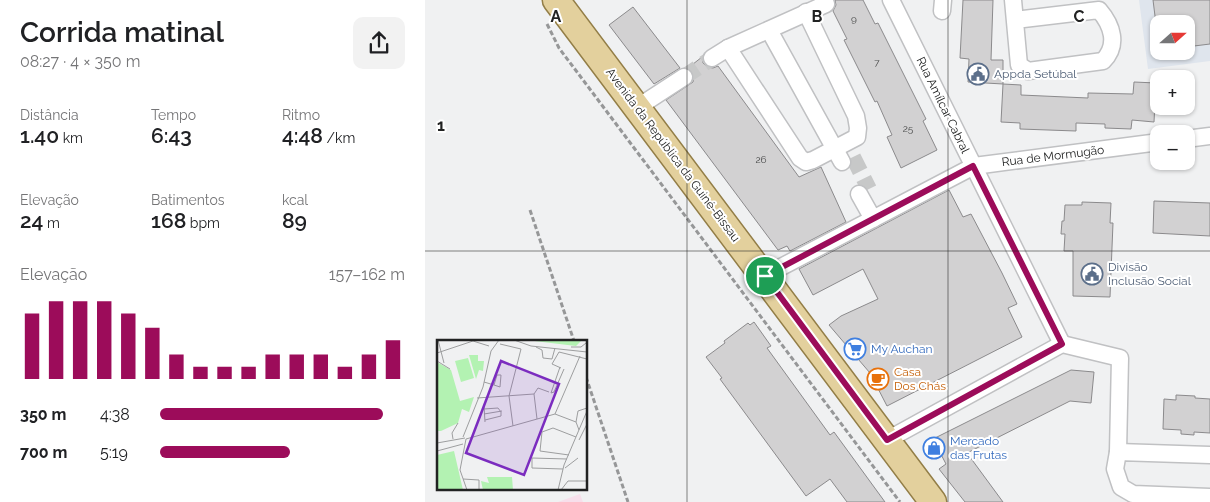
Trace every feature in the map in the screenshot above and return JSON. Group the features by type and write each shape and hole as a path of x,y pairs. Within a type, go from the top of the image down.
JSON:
{"main road":[{"name":"Avenida da República da Guiné-Bissau","path":"551,10 637,107 933,502"}],"street":[{"name":"Rua Amílcar Cabral","path":"891,0 1062,344"},
{"path":"1013,0 1019,65 1028,71 1103,61 1109,55 1113,41 1111,28 1107,18 1099,10 1015,20"},
{"path":"712,58 728,48 826,4"},
{"path":"728,48 800,158 806,162 844,153 857,137 858,128 855,116 806,12"},
{"path":"769,30 844,153"},
{"path":"637,107 684,77"},
{"path":"1195,138 1210,136"},
{"name":"Rua de Mormugão","path":"765,276 973,166 1150,143"},
{"path":"864,191 878,217"},
{"path":"887,440 1062,344 1120,358 1119,452 1115,469 1121,487 1133,494 1210,497"},
{"path":"1119,452 1210,455"}],"path":[{"path":"551,10 559,48 900,502"},
{"path":"530,210 574,340"},
{"path":"587,380 628,502"}],"shaded area":[{"path":"1139,0 1210,0 1210,61 1148,69"},
{"path":"580,494 583,502 558,502"}],"building":[{"path":"835,0 863,0 875,24 878,23 926,119 923,121 937,150 901,168 887,137 892,135 877,101 875,102 844,40 847,39 833,11 836,5"},
{"path":"963,0 993,0 991,60 1003,60 1003,84 968,82 969,59 960,58"},
{"path":"1153,0 1210,0 1210,44 1195,46 1195,15 1155,15"},
{"path":"633,7 680,68 654,84 609,25"},
{"path":"702,57 703,63 707,67 713,68 718,66 799,177 821,167 846,222 790,251 787,246 778,250 666,100 693,82 694,76 688,68"},
{"path":"1134,82 1150,83 1150,115 1154,115 1154,122 1132,120 1131,129 1105,128 1105,124 1076,123 1076,131 1020,129 1020,123 1001,122 1003,84 1021,85 1021,95 1088,98 1088,93 1133,94"},
{"path":"949,190 963,217 971,214 1002,273 1017,304 1008,308 1022,337 887,406 870,373 829,325 841,316 878,299 863,269 813,295 799,269"},
{"path":"1154,201 1210,203 1210,236 1153,233"},
{"path":"1082,202 1111,203 1110,223 1113,223 1110,297 1073,296 1073,251 1064,251 1065,234 1061,234 1062,221 1064,221 1065,205 1082,205"},
{"path":"754,322 771,346 767,348 830,435 834,432 885,502 847,502 830,479 806,496 720,379 722,378 706,357 748,323 750,325"},
{"path":"1071,370 1094,372 1091,403 1070,401 967,453 1003,502 965,502 939,469 946,464 933,439"},
{"path":"1176,395 1210,399 1210,433 1194,432 1194,435 1181,434 1181,430 1163,429 1164,399 1176,400"}],"tunnel":[{"path":"684,77 712,58"},
{"path":"853,157 869,189"}],"place":[{"name":"Appda Setúbal","path":"978,74"},
{"name":"Divisão Inclusão Social","path":"1092,274"},
{"name":"My Auchan","path":"855,349"},
{"name":"Casa Dos Chás","path":"878,379"},
{"name":"Mercado das Frutas","path":"934,448"}],"route":[{"path":"973,166 1062,344 887,440 765,276 973,166"}]}
